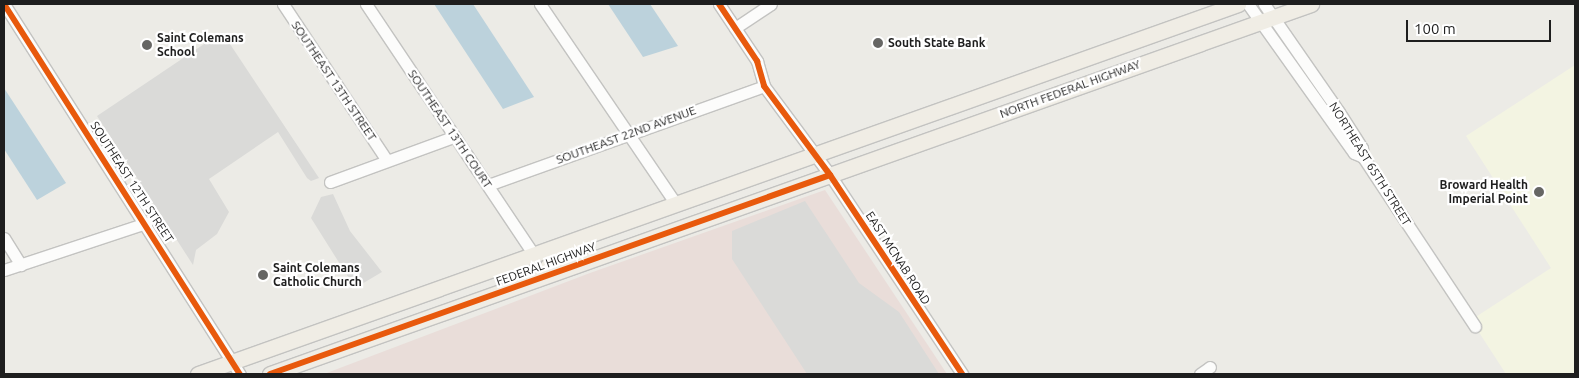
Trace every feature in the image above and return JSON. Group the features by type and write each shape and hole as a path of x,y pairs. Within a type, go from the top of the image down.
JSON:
{"main road":[{"name":"NORTH FEDERAL HIGHWAY","path":"812,156 1238,4"},
{"name":"NORTH FEDERAL HIGHWAY","path":"830,175 1311,4"},
{"path":"1075,87 1084,68 1102,53"},
{"path":"1037,100 1055,82 1062,67"},
{"name":"FEDERAL HIGHWAY","path":"198,374 237,368 569,242 812,156"},
{"name":"FEDERAL HIGHWAY","path":"270,374 830,175"},
{"path":"537,279 549,261 569,242"},
{"path":"503,291 534,255"}],"street":[{"name":"SOUTHEAST 12TH STREET","path":"4,4 146,223 237,368"},
{"name":"SOUTHEAST 13TH STREET","path":"283,4 386,159"},
{"name":"SOUTHEAST 13TH COURT","path":"366,4 534,255"},
{"path":"540,4 631,133 676,204"},
{"name":"EAST MCNAB ROAD","path":"719,4 757,61 764,86 812,156 830,175 962,374"},
{"path":"735,28 771,4"},
{"path":"1248,4 1267,19"},
{"path":"1264,4 1267,19"},
{"name":"NORTHEAST 65TH STREET","path":"1267,19 1354,153 1363,156 1475,326"},
{"name":"SOUTHEAST 22ND AVENUE","path":"488,185 764,86"},
{"path":"330,182 386,159 454,137"},
{"path":"4,270 146,223"},
{"path":"4,238 21,265"},
{"path":"1200,374 1210,367"}],"shaded area":[{"path":"222,32 319,178 311,181 307,178 278,132 209,179 229,212 217,234 196,250 193,265 97,116"},
{"name":"Broward Health Imperial Point","path":"1575,65 1575,374 1506,374 1471,320 1551,268 1466,136"},
{"path":"825,190 947,374 324,374 590,273"},
{"path":"333,194 350,231 382,272 355,288 311,218 321,197"},
{"path":"805,201 859,283 899,312 939,374 807,374 732,259 732,231"}],"water":[{"path":"434,4 473,4 534,97 503,109"},
{"path":"608,4 650,4 678,46 643,57"},
{"path":"4,88 66,183 37,200 4,149"}],"cycle path":[{"path":"4,4 240,374"},
{"path":"719,4 757,61 764,86 830,175 962,374"},
{"path":"270,374 830,175"}],"place":[{"name":"South State Bank","path":"878,43"},
{"name":"Saint Colemans School","path":"147,45"},
{"name":"Broward Health Imperial Point","path":"1539,192"},
{"name":"Saint Colemans Catholic Church","path":"263,275"}]}
